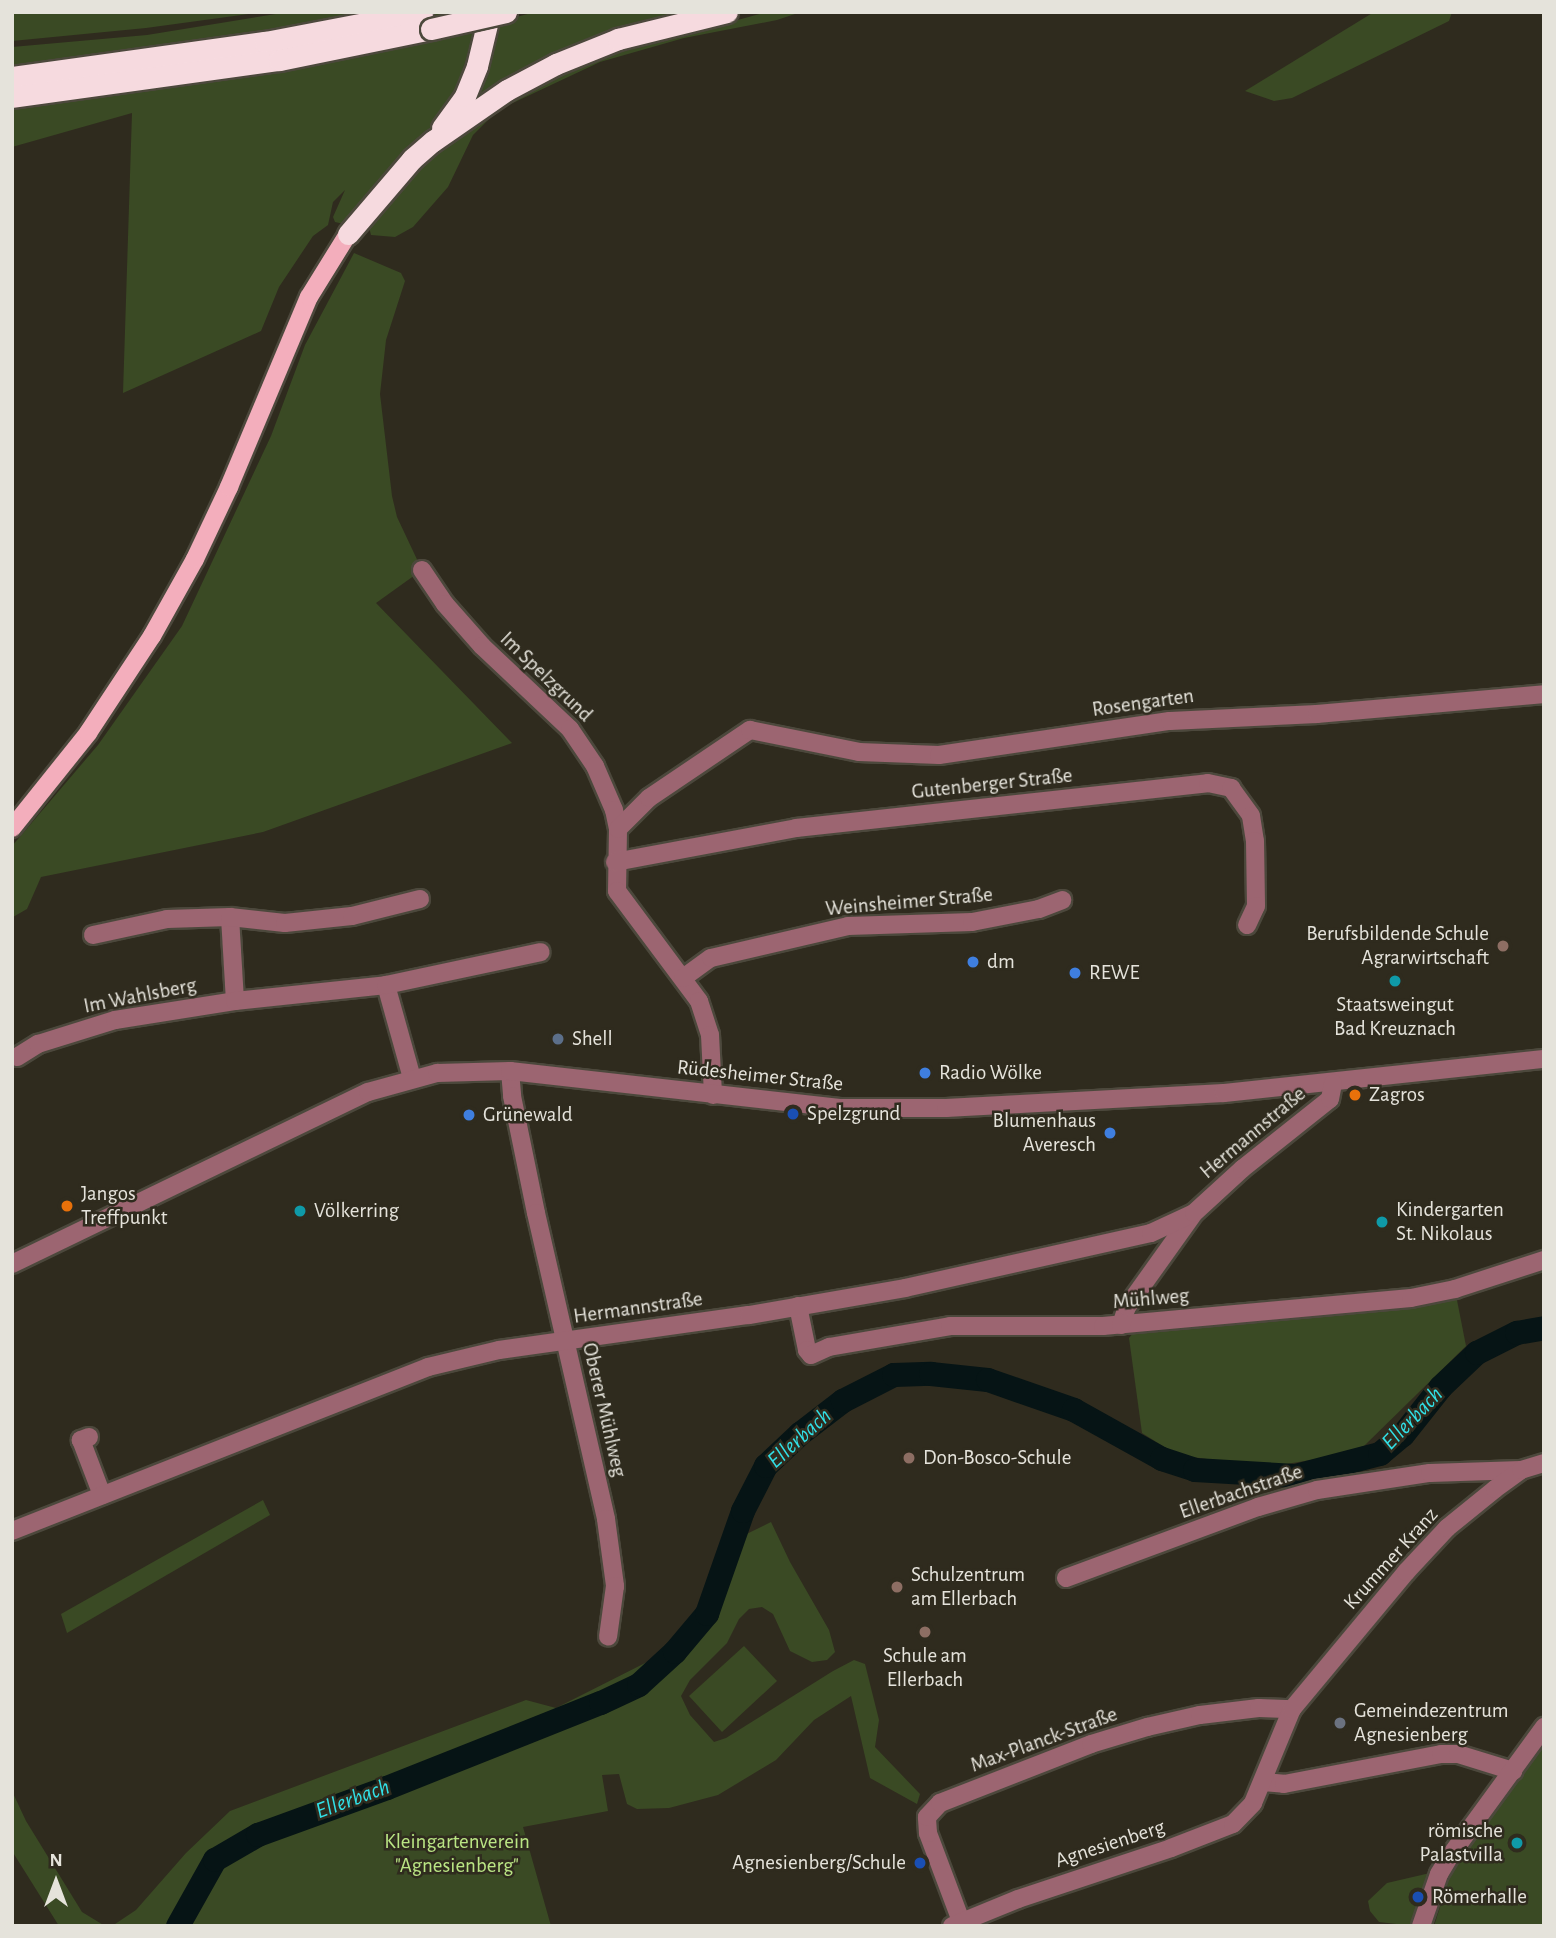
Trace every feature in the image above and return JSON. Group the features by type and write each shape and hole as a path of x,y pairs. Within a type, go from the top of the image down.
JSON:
{"highway":[{"path":"433,141 465,96 477,66 490,12"},
{"path":"12,77 506,12"},
{"path":"348,234 412,159 433,141 507,90 556,64 618,39 727,12"},
{"path":"12,97 279,60 427,21"}],"main road":[{"path":"12,828 88,733 152,636 195,559 229,487 309,297 348,234"}],"street":[{"name":"Im Spelzgrund","path":"422,570 468,631 554,711 582,744 606,792 618,829 615,883 623,903 683,978 706,1019 712,1055 712,1095"},
{"name":"Rosengarten","path":"618,829 649,798 750,730 859,752 939,755 1170,721 1317,714 1544,694"},
{"name":"Gutenberger Straße","path":"615,862 796,828 1208,783 1231,788 1251,816 1255,841 1256,906 1247,925"},
{"path":"93,935 167,919 230,917 285,923 325,919 352,916 420,900"},
{"name":"Weinsheimer Straße","path":"683,978 712,958 848,926 972,922 1039,909 1062,900"},
{"path":"230,917 235,1001"},
{"name":"Im Wahlsberg","path":"18,1057 38,1044 115,1020 235,1001 386,985 541,952"},
{"path":"386,985 412,1078"},
{"name":"Rüdesheimer Straße","path":"12,1264 356,1098 412,1078 456,1071 510,1071 842,1108 946,1108 1223,1093 1544,1059"},
{"name":"Oberer Mühlweg","path":"510,1071 515,1109 606,1519 615,1577 615,1597 608,1637"},
{"name":"Hermannstraße","path":"1121,1325 1127,1307 1194,1213 1241,1169 1330,1099 1333,1083"},
{"name":"Hermannstraße","path":"12,1531 428,1367 499,1350 905,1288 1151,1233 1194,1213"},
{"name":"Mühlweg","path":"798,1306 807,1350 811,1355 829,1347 950,1326 1121,1325 1410,1298 1455,1289 1544,1260"},
{"path":"89,1437 80,1440 102,1495"},
{"name":"Krummer Kranz","path":"1292,1709 1426,1549 1462,1515 1521,1470 1544,1463"},
{"name":"Ellerbachstraße","path":"1066,1578 1298,1494 1349,1483 1430,1474 1521,1470"},
{"name":"Max-Planck-Straße","path":"957,1924 928,1833 927,1817 940,1803 1091,1744 1147,1727 1200,1715 1259,1708 1292,1709"},
{"name":"Agnesienberg","path":"957,1924 1221,1830 1248,1809 1263,1782 1292,1709"},
{"path":"1421,1926 1439,1874 1450,1856 1544,1727"},
{"path":"1263,1782 1284,1784 1440,1754 1458,1754 1513,1771"}],"green space":[{"path":"12,12 264,12 146,28 12,41"},
{"path":"288,12 484,12 453,108 344,224 335,222 333,217 345,190 333,202 328,225 313,236 279,287 261,331 123,393 132,113 12,147 12,47 147,35"},
{"path":"535,12 694,12 478,103 470,96 490,24"},
{"path":"767,12 801,12 777,20 684,38 600,62 498,110 473,135 448,187 413,227 395,237 371,235 369,227 425,164 502,103 592,60"},
{"path":"1374,12 1452,12 1449,21 1292,98 1274,101 1245,91"},
{"path":"354,253 401,273 405,281 386,340 380,394 397,517 422,570 376,603 512,743 263,832 41,877 27,909 13,917 12,923 12,846 98,745 182,626 271,436 305,345"},
{"path":"1456,1295 1466,1346 1364,1446 1324,1458 1267,1467 1177,1455 1142,1433 1129,1338 1138,1327"},
{"path":"263,1500 270,1515 67,1633 61,1614"},
{"name":"Kleingartenverein \"Agnesienberg\"","path":"771,1522 790,1562 829,1630 835,1652 827,1660 812,1662 790,1651 773,1614 762,1607 749,1609 739,1619 727,1643 690,1680 681,1696 690,1715 714,1742 726,1738 854,1660 865,1664 879,1720 875,1747 920,1794 917,1804 870,1778 851,1696 814,1720 776,1760 718,1795 669,1808 637,1809 627,1804 619,1774 602,1775 608,1811 523,1827 551,1926 112,1926 136,1910 186,1853 230,1811 526,1700 556,1708 655,1658 698,1613 711,1594 720,1547"},
{"path":"744,1646 777,1681 722,1732 689,1696"},
{"path":"1544,1746 1544,1926 1434,1926 1451,1872"},
{"path":"12,1791 26,1821 82,1912 105,1926 59,1926 12,1851"},
{"path":"1430,1873 1413,1926 1379,1922 1370,1911 1368,1901 1387,1883"}],"waterway":[{"name":"Ellerbach","path":"178,1926 215,1860 258,1835 387,1788 601,1703 639,1685 675,1652 707,1614 743,1511 766,1466 800,1434 843,1401 894,1375 931,1374 988,1380 1074,1410 1162,1459 1195,1470 1295,1476 1380,1454 1403,1435 1441,1387 1477,1353 1517,1333 1544,1328"}],"place":[{"name":"Berufsbildende Schule Agrarwirtschaft","path":"1503,946"},
{"name":"dm","path":"973,962"},
{"name":"REWE","path":"1075,973"},
{"name":"Staatsweingut Bad Kreuznach","path":"1395,981"},
{"name":"Shell","path":"558,1039"},
{"name":"Radio Wölke","path":"925,1073"},
{"name":"Zagros","path":"1355,1095"},
{"name":"Spelzgrund","path":"793,1114"},
{"name":"Grünewald","path":"469,1115"},
{"name":"Blumenhaus Averesch","path":"1110,1133"},
{"name":"Jangos Treffpunkt","path":"67,1206"},
{"name":"Völkerring","path":"300,1211"},
{"name":"Kindergarten St. Nikolaus","path":"1382,1222"},
{"name":"Don-Bosco-Schule","path":"909,1458"},
{"name":"Schulzentrum am Ellerbach","path":"897,1587"},
{"name":"Schule am Ellerbach","path":"925,1632"},
{"name":"Gemeindezentrum Agnesienberg","path":"1340,1723"},
{"name":"römische Palastvilla","path":"1517,1843"},
{"name":"Agnesienberg/Schule","path":"920,1863"},
{"name":"Römerhalle","path":"1418,1897"}]}
